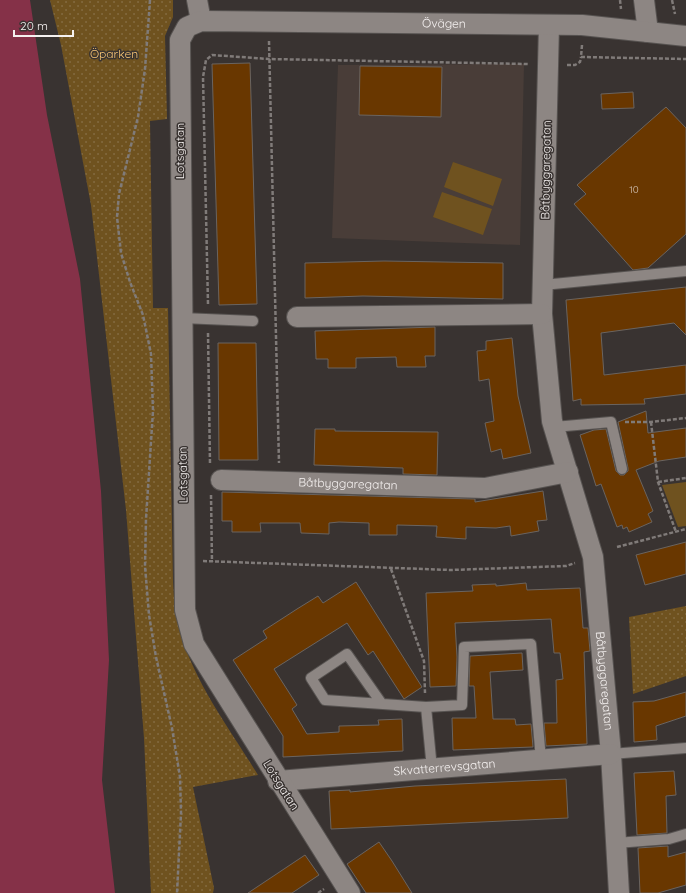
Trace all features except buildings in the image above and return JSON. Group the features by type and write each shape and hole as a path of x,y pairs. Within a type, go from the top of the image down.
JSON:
{"street":[{"path":"197,0 201,21"},
{"path":"644,0 648,32"},
{"name":"Övägen","path":"201,21 585,25 648,32 681,29"},
{"name":"Lotsgatan","path":"201,21 187,27 180,40 185,610 194,644 350,893"},
{"name":"Båtbyggaregatan","path":"549,25 542,314 545,362 554,427 593,557 611,754 619,893"},
{"path":"297,316 542,314"},
{"name":"Båtbyggaregatan","path":"214,482 280,482 485,488 568,472"},
{"name":"Skvatterrevsgatan","path":"278,780 611,754"}],"lane":[{"path":"543,285 686,271"},
{"path":"182,318 253,321"},
{"path":"554,427 611,422 622,469"},
{"path":"382,704 347,654 311,678 325,700 382,704 426,707 462,705 464,647 531,644 541,760"},
{"path":"426,707 432,768"},
{"path":"611,754 686,748"},
{"path":"616,843 669,839 686,834"}],"path":[{"path":"150,0 144,76 138,117 119,194 117,217 121,253 130,282 143,315 151,354 154,411 146,519 145,566 149,615 156,657 172,728 180,777 181,813 177,893"},
{"path":"620,0 621,9"},
{"path":"672,0 681,29"},
{"path":"268,22 280,482"},
{"path":"212,562 214,482 208,319 203,77 206,60 212,55 269,59 433,61 575,65 580,62 581,56"},
{"path":"253,321 297,316"},
{"path":"611,422 651,422 686,418"},
{"path":"651,422 658,482 676,532"},
{"path":"658,482 686,478"},
{"path":"617,547 686,529"},
{"path":"185,561 451,570 566,566 593,557"},
{"path":"391,569 424,661 426,707"}],"shaded area":[{"path":"0,0 30,0 47,115 80,279 101,491 109,660 102,780 115,893 0,893"},
{"path":"524,64 520,245 332,238 338,65"}],"green space":[{"name":"Öparken","path":"50,0 173,0 173,17 165,36 167,119 150,121 153,308 168,308 173,582 175,605 177,619 190,661 222,719 258,775 193,787 214,888 213,893 151,893 144,738 126,510 91,205 61,45"},
{"path":"453,162 502,179 493,206 444,187"},
{"path":"442,192 492,209 483,235 433,217"},
{"path":"686,482 686,526 678,527 662,485"},
{"path":"686,606 686,676 633,694 629,617"}]}
